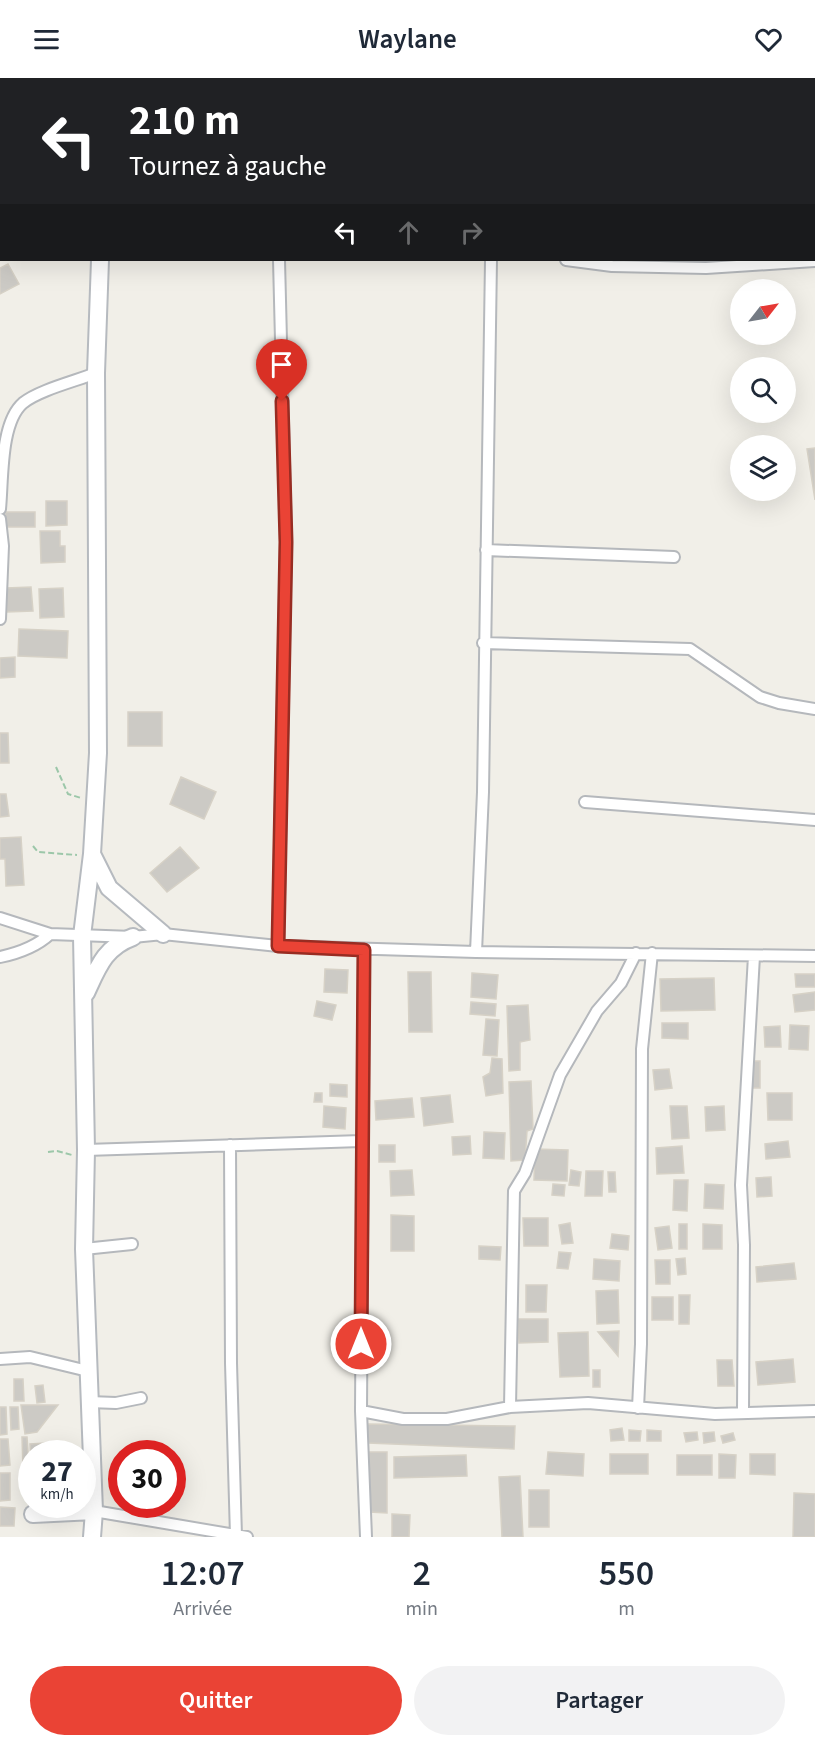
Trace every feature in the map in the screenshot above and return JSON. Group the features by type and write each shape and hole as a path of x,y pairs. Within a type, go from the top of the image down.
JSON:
{"street":[{"path":"90,1440 84,1249 86,1154 82,936 92,854 98,753 96,373 100,261"},
{"path":"278,946 286,542 279,261"},
{"path":"476,952 483,792 483,643 491,261"},
{"path":"574,261 612,266 706,268 815,261"},
{"path":"0,509 3,458 11,416 24,402 96,373"},
{"path":"0,519 3,546 0,619"},
{"path":"486,550 674,557"},
{"path":"483,643 690,649 760,697 788,705 815,709"},
{"path":"585,802 815,820"},
{"path":"92,854 109,888 163,934"},
{"path":"0,918 50,934 133,937 163,934 278,946 364,950 815,956"},
{"path":"0,957 17,953 41,942 50,934"},
{"path":"84,996 102,958 112,946 133,937"},
{"path":"364,950 361,1412 366,1537"},
{"path":"510,1407 514,1191 525,1173 560,1075 597,1011 621,983 636,953"},
{"path":"638,1408 641,1322 642,1049 652,954"},
{"path":"743,1412 744,1245 741,1185 754,956"},
{"path":"86,1154 230,1145 361,1141"},
{"path":"96,1512 242,1536 231,1363 230,1145"},
{"path":"84,1249 132,1244"},
{"path":"0,1359 30,1357 88,1371"},
{"path":"88,1402 116,1403 141,1398"},
{"path":"361,1412 403,1419 447,1419 510,1407 588,1403 715,1414 815,1410"},
{"path":"92,1537 94,1518"}],"path":[{"path":"57,767 68,794 95,803"},
{"path":"33,846 38,852 55,855 92,854"},
{"path":"48,1152 57,1150 86,1154"}],"building":[{"path":"8,264 19,284 0,294 0,268"},
{"path":"815,448 815,500 807,449"},
{"path":"46,501 67,501 67,525 46,526"},
{"path":"5,512 35,512 35,527 5,527"},
{"path":"40,531 60,531 60,546 65,546 65,562 41,563"},
{"path":"31,587 33,611 7,612 6,588"},
{"path":"63,588 64,617 40,618 39,589"},
{"path":"19,629 68,631 67,658 18,656"},
{"path":"15,657 15,677 0,678 0,658"},
{"path":"128,712 162,712 162,746 128,746"},
{"path":"0,733 8,733 9,763 0,763"},
{"path":"181,777 216,792 204,819 170,804"},
{"path":"0,794 6,794 9,816 0,817"},
{"path":"21,837 24,885 6,886 5,859 0,859 0,838"},
{"path":"180,847 199,868 167,892 150,873"},
{"path":"325,969 348,970 347,993 324,992"},
{"path":"408,972 431,972 432,1032 409,1032"},
{"path":"472,973 498,975 496,999 471,997"},
{"path":"795,974 815,974 815,987 796,987"},
{"path":"714,978 715,1010 661,1011 660,979"},
{"path":"815,992 815,1010 795,1012 793,995"},
{"path":"317,1001 336,1005 332,1020 314,1016"},
{"path":"471,1002 496,1004 495,1016 470,1014"},
{"path":"528,1005 530,1040 520,1042 520,1070 509,1071 507,1006"},
{"path":"486,1019 499,1020 497,1056 483,1055"},
{"path":"662,1023 688,1023 688,1039 662,1038"},
{"path":"790,1025 809,1026 808,1050 789,1049"},
{"path":"780,1026 781,1047 765,1047 764,1027"},
{"path":"492,1058 502,1059 503,1093 486,1096 483,1077 490,1073"},
{"path":"752,1061 760,1061 760,1088 752,1088"},
{"path":"669,1069 672,1088 655,1090 653,1070"},
{"path":"531,1081 533,1129 527,1131 525,1160 511,1161 509,1082"},
{"path":"330,1084 347,1085 347,1097 330,1096"},
{"path":"315,1093 322,1093 322,1102 314,1102"},
{"path":"767,1093 792,1093 792,1120 768,1120"},
{"path":"450,1095 453,1122 424,1126 421,1098"},
{"path":"412,1098 414,1117 376,1120 375,1101"},
{"path":"324,1106 346,1108 345,1129 323,1127"},
{"path":"670,1106 687,1106 689,1138 672,1139"},
{"path":"724,1106 725,1130 706,1131 705,1107"},
{"path":"484,1132 505,1133 504,1159 483,1158"},
{"path":"470,1136 471,1154 453,1155 452,1137"},
{"path":"788,1141 790,1157 766,1159 765,1144"},
{"path":"379,1145 395,1145 395,1162 379,1162"},
{"path":"682,1146 684,1173 657,1174 656,1148"},
{"path":"535,1149 568,1150 567,1181 534,1180"},
{"path":"412,1170 414,1195 391,1196 390,1171"},
{"path":"571,1170 581,1172 579,1186 569,1185"},
{"path":"586,1171 603,1171 602,1196 585,1196"},
{"path":"608,1172 615,1172 616,1192 609,1192"},
{"path":"771,1177 772,1196 757,1197 756,1178"},
{"path":"674,1180 688,1180 687,1211 673,1210"},
{"path":"553,1184 565,1185 564,1196 552,1195"},
{"path":"705,1184 724,1185 723,1209 704,1208"},
{"path":"391,1215 414,1216 414,1251 391,1251"},
{"path":"523,1218 548,1218 548,1246 524,1246"},
{"path":"570,1223 573,1243 562,1244 559,1225"},
{"path":"679,1224 687,1224 687,1249 679,1249"},
{"path":"703,1224 722,1225 722,1249 703,1249"},
{"path":"669,1226 672,1248 658,1250 655,1228"},
{"path":"612,1234 629,1236 628,1250 610,1248"},
{"path":"479,1246 501,1247 500,1260 479,1259"},
{"path":"559,1252 571,1253 568,1269 557,1268"},
{"path":"685,1258 686,1274 678,1275 676,1259"},
{"path":"594,1259 620,1261 619,1281 593,1279"},
{"path":"655,1260 670,1260 670,1284 656,1284"},
{"path":"794,1263 796,1279 757,1282 756,1267"},
{"path":"526,1285 547,1285 546,1312 526,1312"},
{"path":"618,1290 619,1323 597,1324 596,1291"},
{"path":"679,1295 690,1295 689,1324 679,1324"},
{"path":"652,1297 673,1297 673,1320 652,1320"},
{"path":"518,1319 548,1319 548,1342 519,1343"},
{"path":"619,1331 618,1356 598,1332"},
{"path":"588,1332 589,1376 560,1377 558,1333"},
{"path":"793,1359 795,1382 758,1385 756,1362"},
{"path":"717,1360 732,1360 734,1386 718,1386"},
{"path":"593,1370 600,1370 600,1387 593,1387"},
{"path":"14,1379 23,1379 24,1401 14,1401"},
{"path":"43,1385 45,1402 37,1403 35,1386"},
{"path":"21,1405 58,1405 37,1432 25,1434"},
{"path":"0,1407 6,1407 7,1434 0,1435"},
{"path":"10,1407 18,1407 19,1429 11,1430"},
{"path":"366,1424 515,1426 514,1449 368,1443"},
{"path":"622,1428 624,1440 611,1441 610,1430"},
{"path":"629,1430 641,1431 640,1441 629,1441"},
{"path":"647,1430 661,1431 661,1441 647,1441"},
{"path":"697,1432 698,1440 686,1442 684,1433"},
{"path":"714,1432 715,1441 704,1443 703,1433"},
{"path":"733,1433 735,1440 723,1443 721,1436"},
{"path":"0,1439 8,1439 10,1465 0,1466"},
{"path":"369,1452 387,1452 387,1513 369,1512"},
{"path":"548,1452 584,1454 583,1476 546,1474"},
{"path":"610,1454 648,1454 648,1474 610,1474"},
{"path":"719,1454 736,1455 735,1478 719,1478"},
{"path":"750,1454 775,1454 775,1475 750,1474"},
{"path":"466,1455 467,1476 394,1478 394,1457"},
{"path":"677,1455 712,1455 712,1475 677,1475"},
{"path":"0,1473 10,1473 10,1500 0,1501"},
{"path":"520,1476 523,1537 502,1537 499,1477"},
{"path":"529,1490 549,1490 549,1527 529,1527"},
{"path":"794,1493 815,1494 815,1537 793,1537"},
{"path":"0,1507 15,1508 14,1526 0,1526"},
{"path":"392,1514 410,1515 409,1537 392,1537"}],"route":[{"path":"282,401 286,542 278,946 364,950 361,1344"}]}
